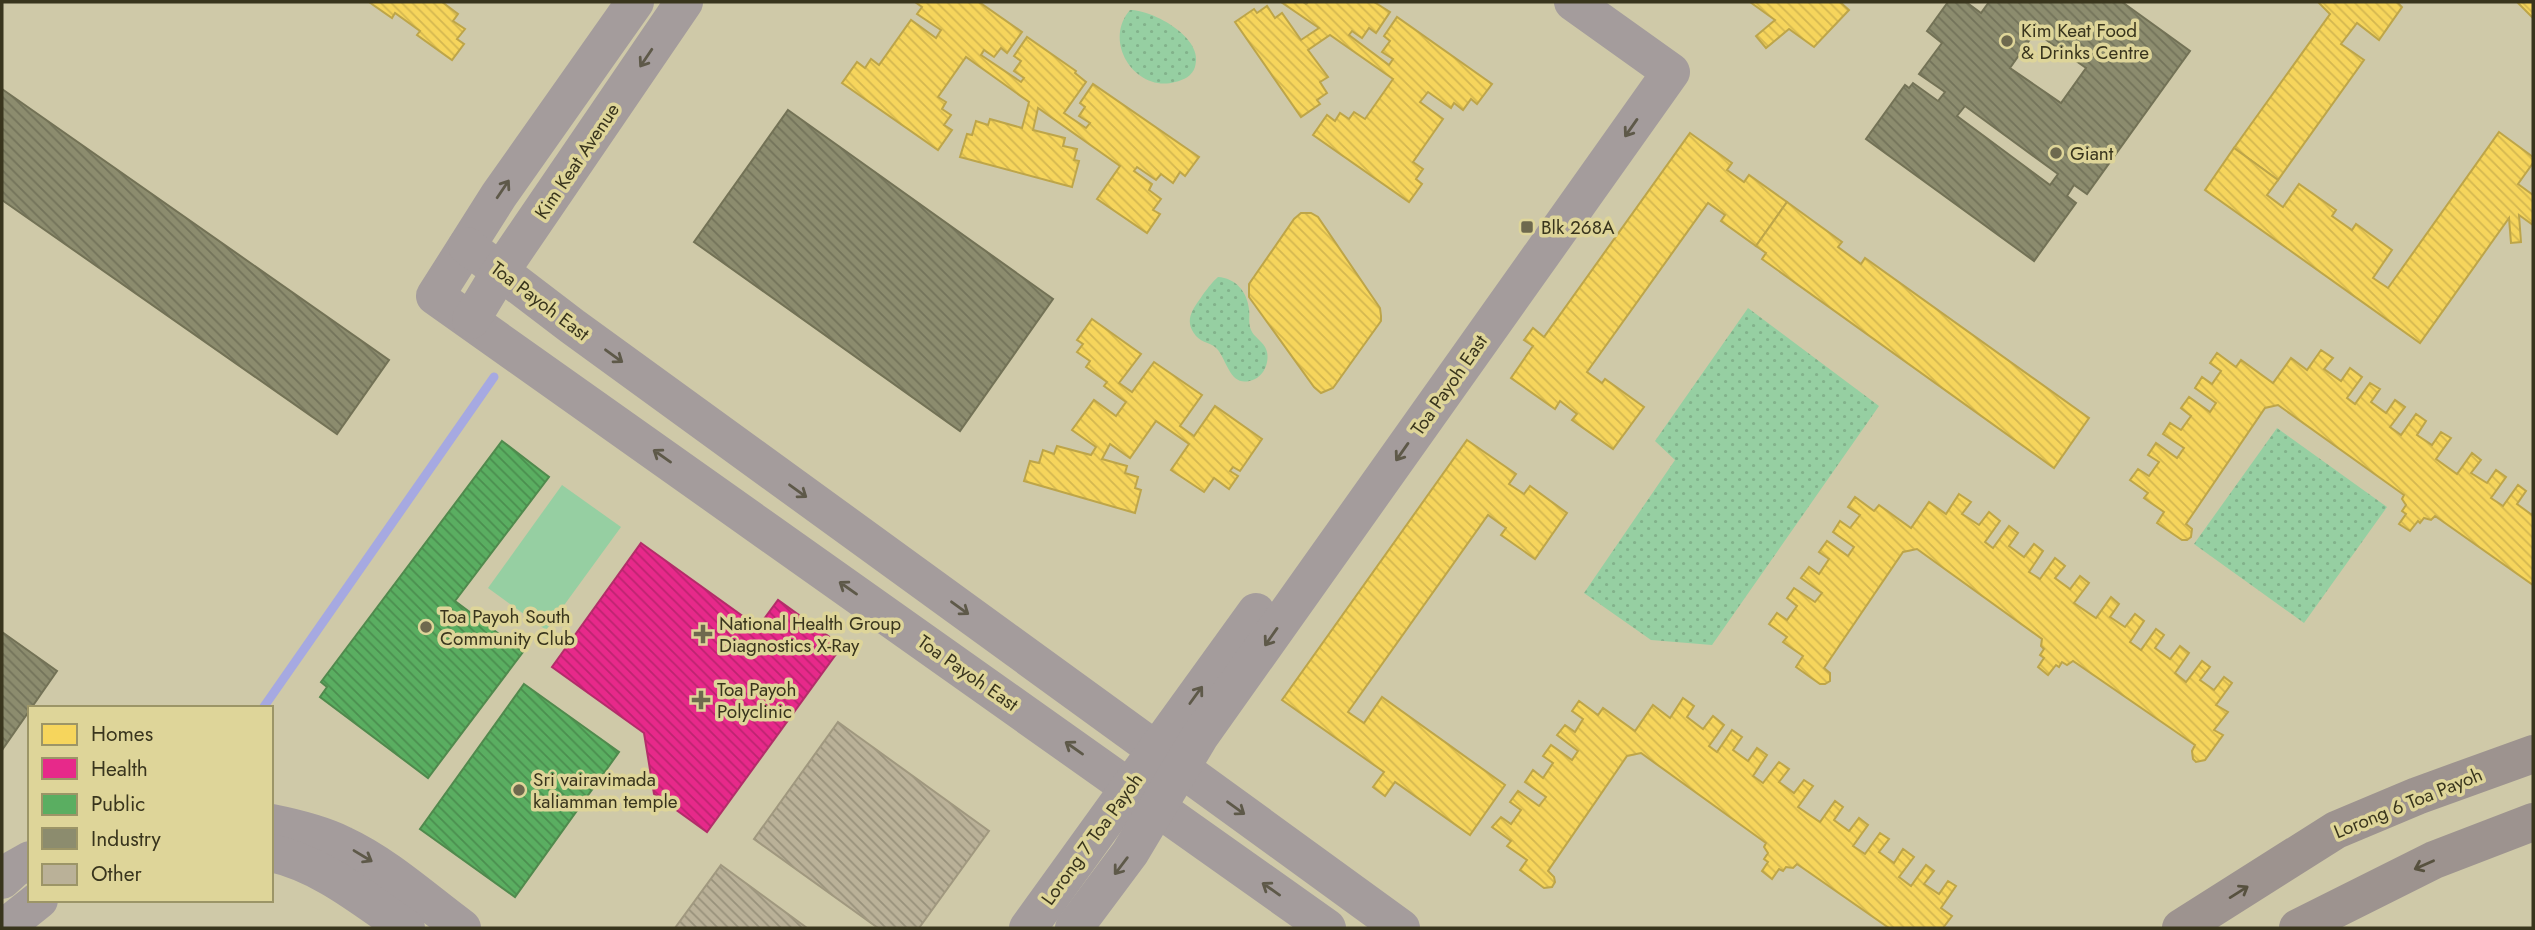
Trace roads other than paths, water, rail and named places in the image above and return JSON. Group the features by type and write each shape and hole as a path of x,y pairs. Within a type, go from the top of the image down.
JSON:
{"main road":[{"name":"Lorong 6 Toa Payoh","path":"2181,928 2336,830 2417,796 2533,754"},
{"path":"2298,928 2424,865 2533,822"}],"street":[{"path":"467,247 499,195 635,2"},
{"name":"Kim Keat Avenue","path":"471,320 500,272 684,2"},
{"name":"Toa Payoh East","path":"1169,759 1216,714 1661,65 1573,2"},
{"name":"Toa Payoh East","path":"1327,928 435,296 467,247 1401,928"},
{"name":"Lorong 7 Toa Payoh","path":"1028,928 1143,798 1169,759"},
{"name":"Lorong 7 Toa Payoh","path":"1074,928 1130,853 1143,798"},
{"path":"273,823 301,829 344,845 384,869 462,928"},
{"path":"273,853 319,871 406,928"},
{"path":"2,880 28,861"},
{"path":"4,928 36,902"}],"waterway":[{"path":"264,706 494,377"}],"place":[{"name":"Kim Keat Food & Drinks Centre","path":"2007,41"},
{"name":"Giant","path":"2056,153"},
{"name":"Blk 268A","path":"1527,227"},
{"name":"Toa Payoh South Community Club","path":"426,627"},
{"name":"National Health Group Diagnostics X-Ray","path":"703,634"},
{"name":"Toa Payoh Polyclinic","path":"701,700"},
{"name":"Sri vairavimada kaliamman temple","path":"519,790"}]}
